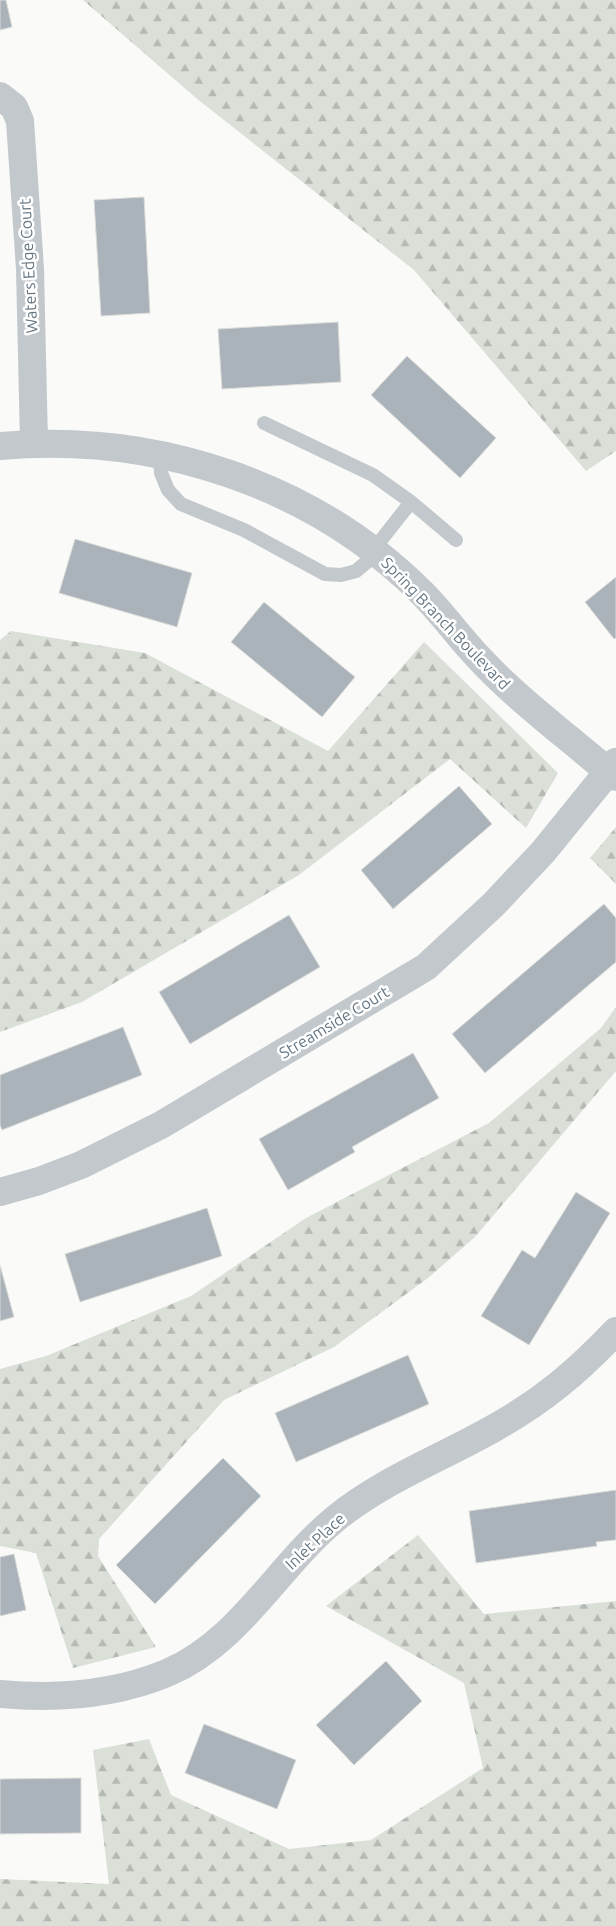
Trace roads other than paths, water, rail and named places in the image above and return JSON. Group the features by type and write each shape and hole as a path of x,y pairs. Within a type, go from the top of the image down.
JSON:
{"street":[{"name":"Waters Edge Court","path":"0,96 14,107 20,121 30,270 34,443"},
{"name":"Spring Branch Boulevard","path":"0,446 34,443 87,444 160,454 217,469 276,492 332,521 374,549 421,592 479,658 534,711 614,770"},
{"name":"Streamside Court","path":"0,1192 39,1181 81,1165 160,1126 426,967 493,905 543,852 614,770"},
{"name":"Inlet Place","path":"0,1694 32,1697 68,1696 121,1688 167,1673 200,1656 229,1632 297,1555 335,1519 377,1488 494,1428 540,1401 582,1368 616,1331"}],"lane":[{"path":"264,423 373,475 411,502 456,540"},
{"path":"160,454 161,472 168,490 181,504 244,530 325,574 341,575 356,571 368,561 374,549 411,502"}]}
